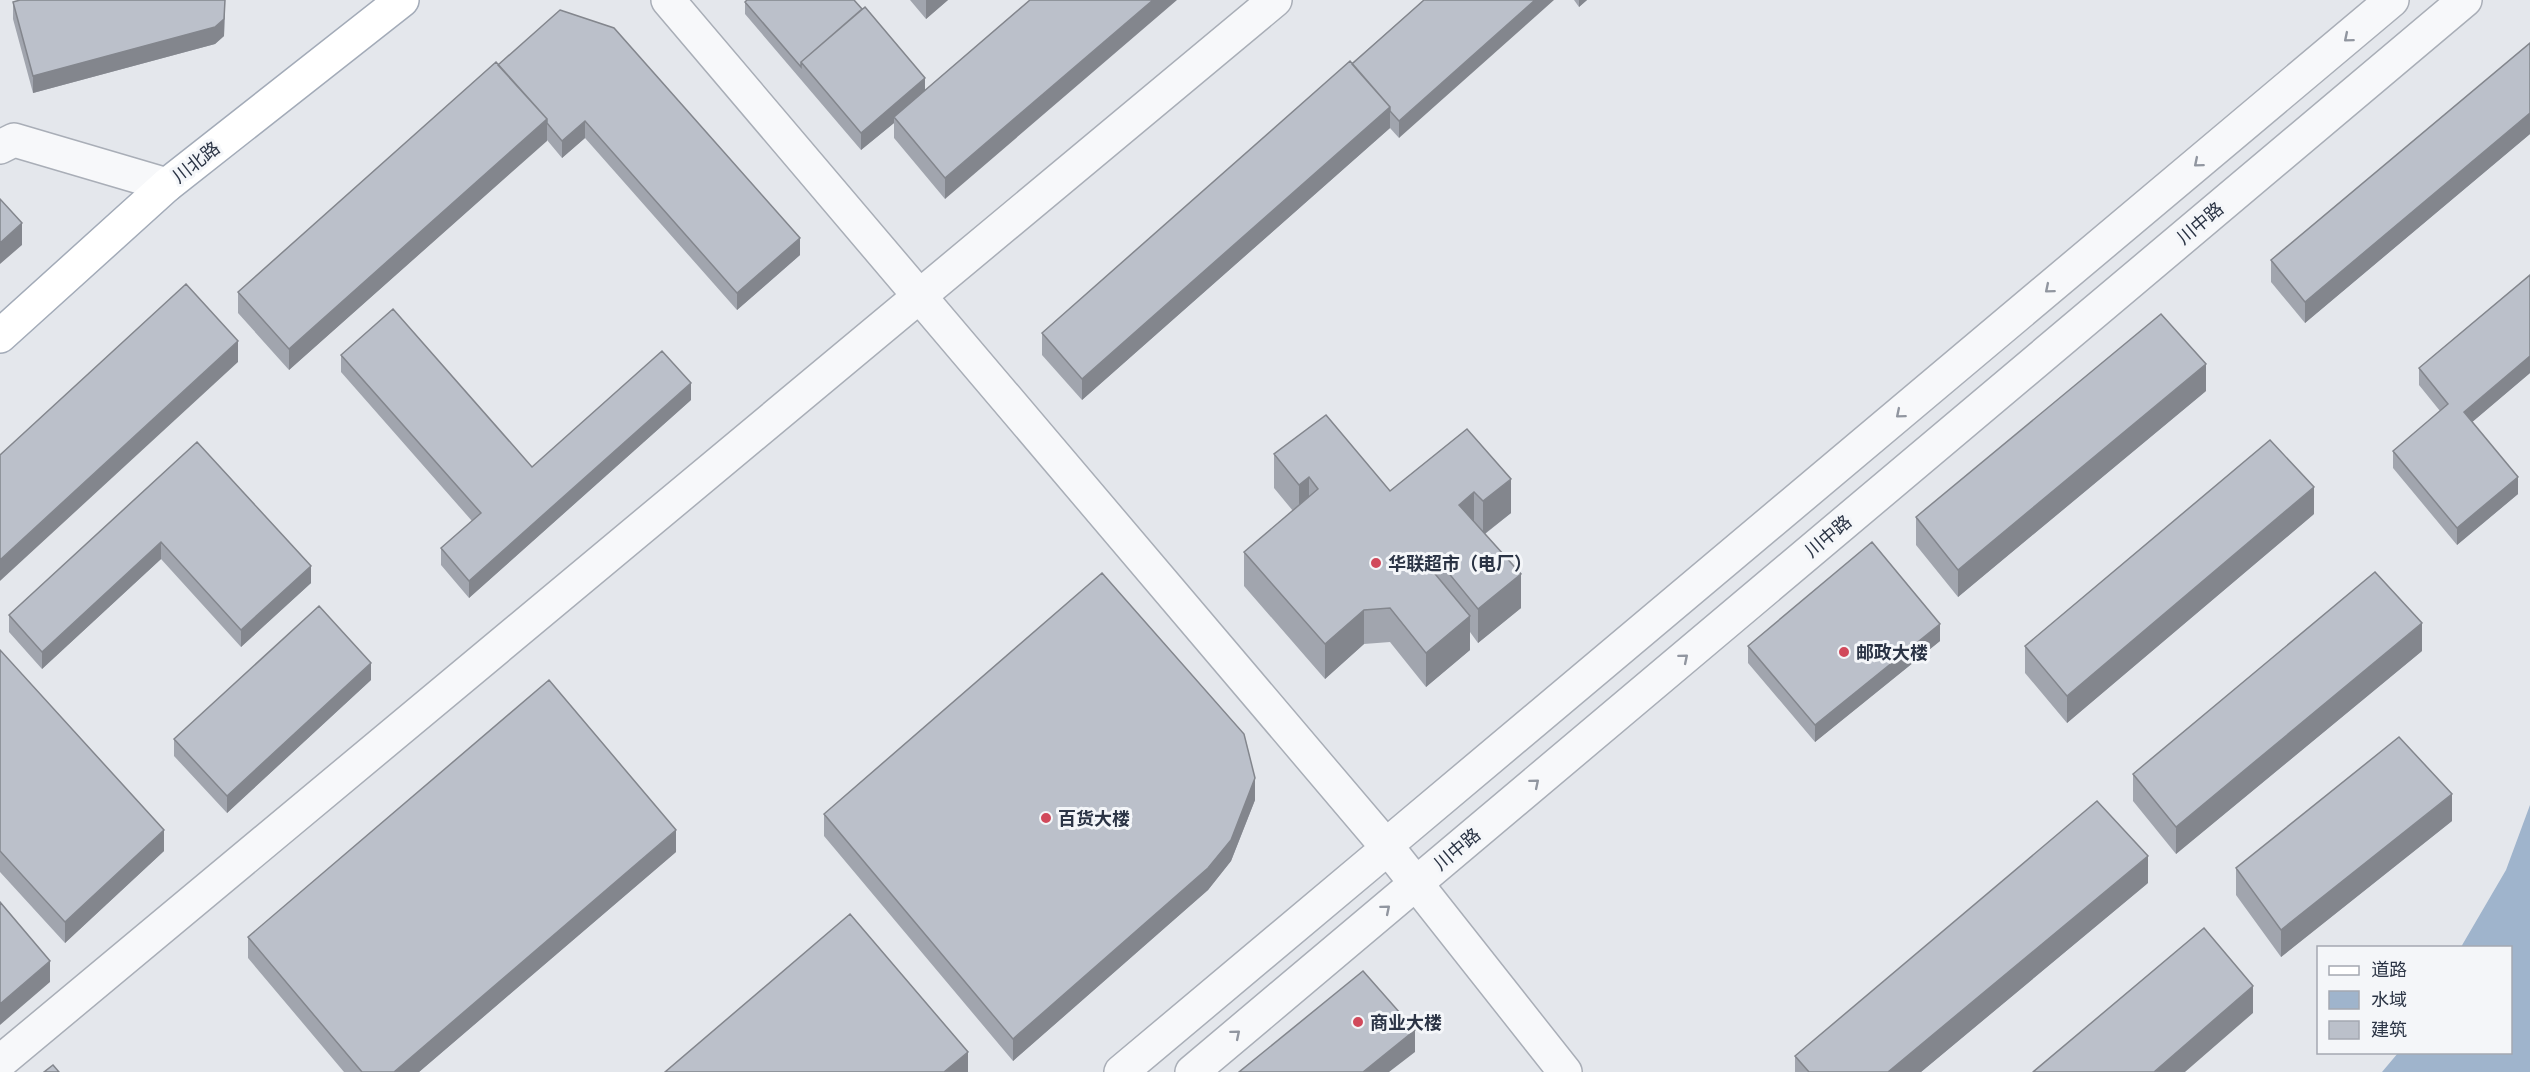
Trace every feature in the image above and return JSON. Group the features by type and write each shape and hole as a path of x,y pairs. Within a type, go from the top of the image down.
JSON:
{"main road":[{"name":"川北路","path":"0,336 167,185 402,0"}],"street":[{"path":"668,0 1388,848 1565,1072"},
{"path":"0,1062 1275,0"},
{"path":"1121,1072 1388,848 1396,837 2392,0"},
{"name":"川中路","path":"1192,1072 2465,0"},
{"path":"0,147 14,140 167,185"}],"water":[{"path":"2530,805 2530,1072 2382,1072 2397,1054 2512,1054 2512,946 2462,946 2506,870"}],"building":[{"path":"20,0 225,0 224,19 215,27 33,76 13,2"},
{"path":"747,0 854,0 862,9 801,62 801,67 745,2"},
{"path":"1030,0 1153,0 945,178 894,117"},
{"path":"1424,0 1535,0 1399,121 1390,111 1390,107 1352,64"},
{"path":"865,7 925,78 861,133 801,62"},
{"path":"560,10 614,28 800,238 737,293 585,121 562,141 547,123 547,119 498,65"},
{"path":"2530,43 2530,113 2305,302 2271,260"},
{"path":"1350,61 1390,107 1082,379 1042,333"},
{"path":"496,62 547,119 289,349 238,292"},
{"path":"0,199 22,223 0,243"},
{"path":"2530,275 2530,356 2464,412 2518,477 2457,528 2393,451 2448,404 2419,368"},
{"path":"186,284 238,341 0,560 0,455"},
{"path":"393,309 532,467 662,351 691,383 469,581 441,548 481,513 341,355"},
{"path":"2161,314 2206,364 1958,570 1916,517"},
{"name":"华联超市（电厂）","path":"1326,415 1390,491 1467,429 1511,479 1483,501 1474,492 1459,505 1521,574 1478,609 1434,555 1426,563 1470,616 1426,653 1390,608 1364,610 1325,644 1244,552 1318,489 1309,477 1299,485 1274,454"},
{"path":"2270,440 2314,487 2067,696 2025,646"},
{"path":"197,442 311,566 241,630 161,542 42,652 9,615"},
{"name":"邮政大楼","path":"1872,542 1940,624 1815,725 1748,646"},
{"path":"2375,572 2422,623 2176,827 2133,774"},
{"name":"百货大楼","path":"1102,573 1244,734 1255,778 1231,840 1208,868 1013,1039 824,814"},
{"path":"319,606 371,663 227,796 174,739"},
{"path":"0,650 164,830 65,922 0,851"},
{"path":"549,680 676,830 394,1072 362,1072 248,937"},
{"path":"2399,737 2452,794 2281,930 2236,868"},
{"path":"2097,801 2148,856 1888,1072 1809,1072 1795,1056"},
{"path":"0,902 50,961 0,1004"},
{"path":"850,914 968,1052 944,1072 665,1072"},
{"path":"2204,928 2253,986 2154,1072 2033,1072"},
{"name":"商业大楼","path":"1363,971 1415,1030 1363,1072 1239,1072"},
{"path":"53,1065 59,1072 44,1072"}],"place":[{"name":"华联超市（电厂）","path":"1376,563"},
{"name":"邮政大楼","path":"1844,652"},
{"name":"百货大楼","path":"1046,818"},
{"name":"商业大楼","path":"1358,1022"}]}
